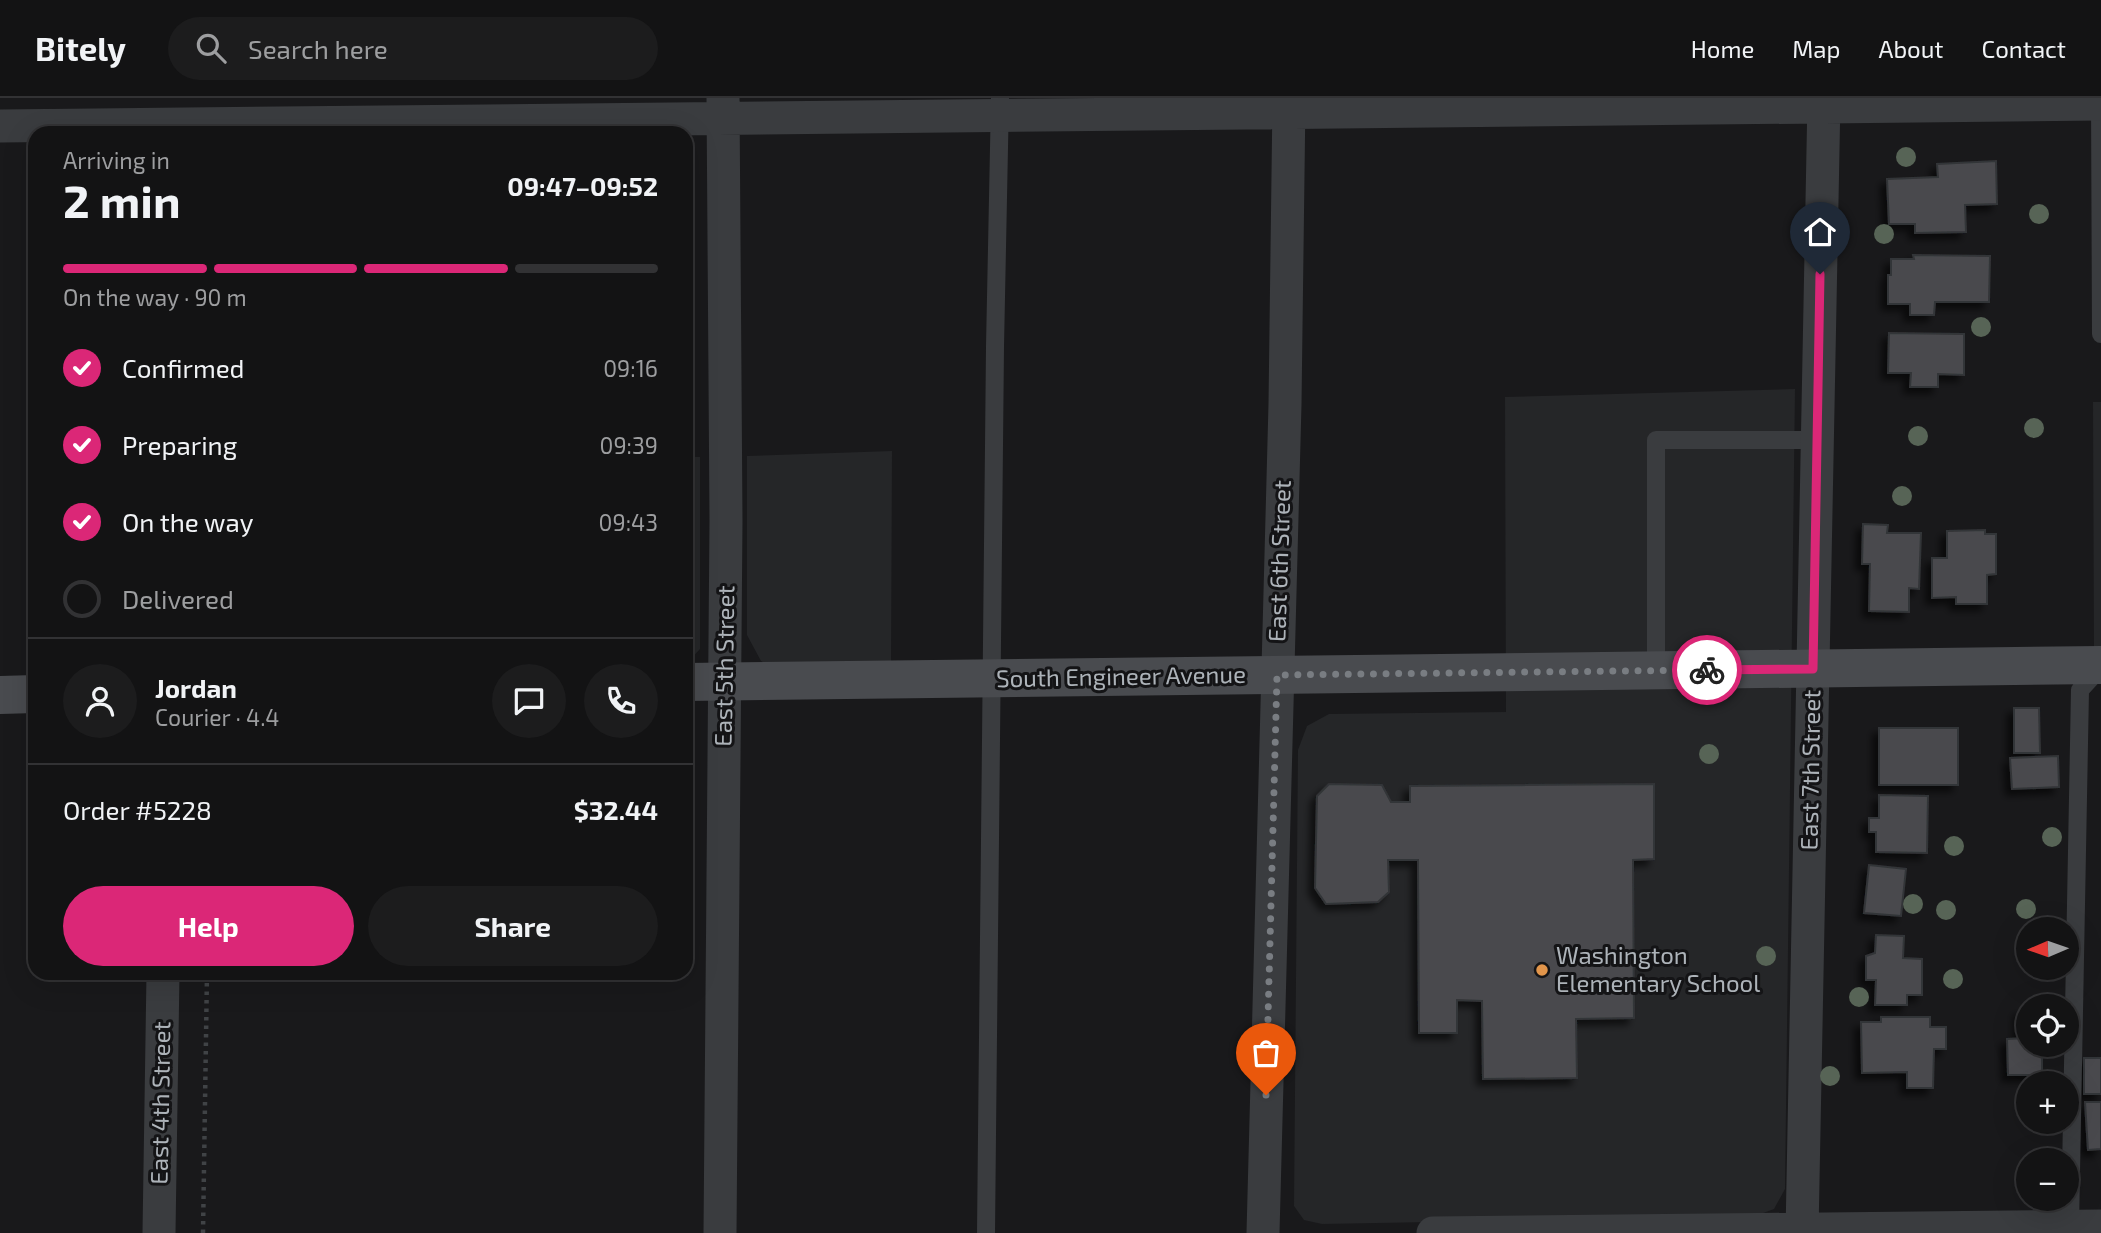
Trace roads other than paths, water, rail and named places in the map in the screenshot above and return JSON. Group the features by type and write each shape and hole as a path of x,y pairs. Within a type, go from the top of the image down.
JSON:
{"street":[{"path":"0,126 173,118 459,121 723,108 2100,102"},
{"name":"East 7th Street","path":"1802,1231 1824,103"},
{"name":"East 6th Street","path":"1263,1233 1285,404 1288,106"},
{"name":"East 5th Street","path":"720,1233 726,508 723,108"},
{"name":"South Engineer Avenue","path":"693,682 2101,666"},
{"path":"0,695 28,694"},
{"name":"East 4th Street","path":"159,1233 163,980"},
{"path":"1433,1233 2085,1226"}],"lane":[{"path":"2100,102 2101,334"},
{"path":"986,1233 995,333 1000,107"},
{"path":"1656,671 1656,440 1816,440"},
{"path":"2085,1226 2080,690 2101,666"}],"place":[{"name":"Washington Elementary School","path":"1542,970"}]}
